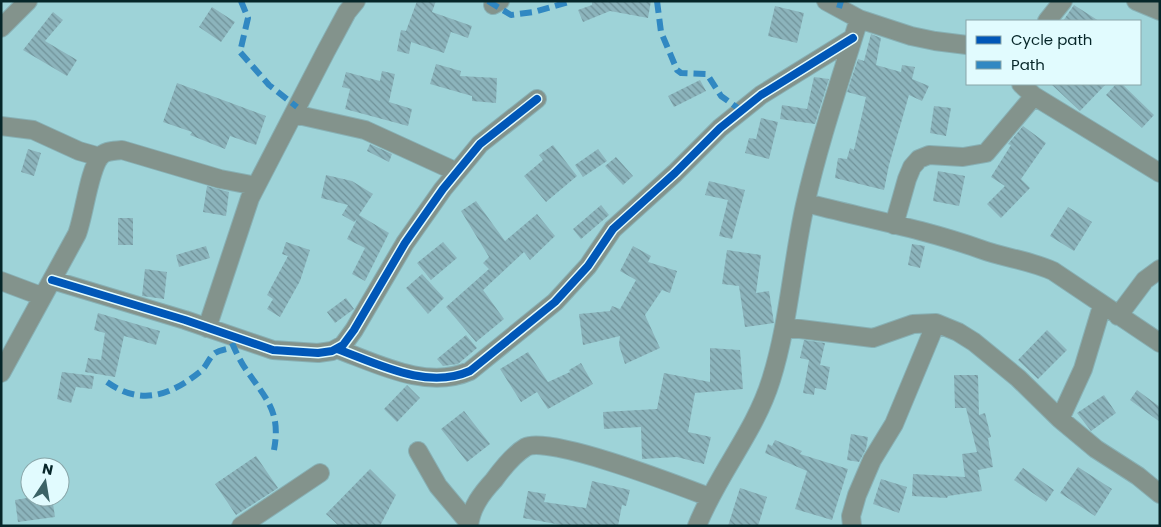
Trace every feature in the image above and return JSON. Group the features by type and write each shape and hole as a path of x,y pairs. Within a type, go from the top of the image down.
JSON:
{"street":[{"path":"1,28 28,1"},
{"path":"207,328 250,198 347,12 356,1"},
{"path":"826,1 859,19 927,39 966,44"},
{"path":"1048,20 1063,1"},
{"path":"1136,1 1160,11"},
{"path":"697,526 709,497 752,424 771,382 784,327 806,203 859,19"},
{"path":"337,348 422,377 456,377 470,371 556,302 588,266 613,229 676,173 720,128 761,95 853,38"},
{"path":"1022,85 1034,96 1160,173"},
{"path":"894,225 907,179 912,167 919,160 929,155 963,157 986,153 1034,96"},
{"path":"52,280 273,350 318,353 337,348 343,345 354,330 405,243 457,172 480,144 537,98"},
{"path":"294,114 365,130 457,172"},
{"path":"1,126 33,130 79,151 100,157"},
{"path":"1,373 41,296 77,234 83,218 93,174 100,157 109,151 122,150 220,179 256,186"},
{"path":"806,203 953,239 981,250 1034,262 1053,271 1102,306 1160,343"},
{"path":"1118,316 1145,280 1160,269"},
{"path":"1,281 41,296"},
{"path":"1060,419 1083,369 1102,306"},
{"path":"784,327 873,338 913,324 936,323 958,332 974,342 1018,378 1060,419 1096,449 1138,476 1160,494"},
{"path":"852,526 851,516 857,495 872,460 894,424 936,323"},
{"path":"469,524 475,505 484,490 500,471 527,447 543,445 565,449 645,474 709,497"},
{"path":"418,451 438,486 469,524"},
{"path":"241,526 320,473"}],"building":[{"path":"417,1 436,1 432,12 472,26 468,38 451,32 444,53 411,42 409,54 397,51 401,30 406,31"},
{"path":"592,1 651,1 648,18 610,11 583,22 578,10 592,5"},
{"path":"1074,5 1097,20 1064,20"},
{"path":"775,6 804,13 797,43 768,36"},
{"path":"212,7 235,22 221,42 199,27"},
{"path":"53,12 63,20 45,41 77,60 67,76 23,50"},
{"path":"871,34 881,38 876,65 901,72 902,65 915,67 912,79 929,86 922,101 909,95 889,165 884,190 835,178 838,158 847,159 850,148 854,150 866,97 847,92 858,59 864,61"},
{"path":"436,64 461,71 460,76 497,78 496,103 472,101 472,96 430,84"},
{"path":"382,71 395,74 389,102 412,109 408,126 345,109 350,89 342,87 346,72 380,81"},
{"path":"814,77 829,79 815,124 780,119 782,105 807,109"},
{"path":"700,80 706,91 674,107 668,96"},
{"path":"177,83 266,116 256,145 230,136 225,149 190,135 192,132 163,122"},
{"path":"1052,85 1105,85 1080,111"},
{"path":"1115,85 1123,85 1154,115 1142,128 1106,95"},
{"path":"934,106 951,108 946,136 930,133"},
{"path":"761,118 778,122 769,159 745,153 749,138 756,139"},
{"path":"1023,126 1046,143 1021,179 1030,188 1001,218 987,204 1005,186 991,177 1011,145 1008,144"},
{"path":"370,144 392,154 389,162 367,151"},
{"path":"553,145 577,176 546,202 524,176 543,160 539,155"},
{"path":"28,149 41,153 34,176 21,172"},
{"path":"598,149 607,161 583,177 575,165"},
{"path":"616,157 633,176 623,185 605,166"},
{"path":"938,171 965,176 959,206 933,201"},
{"path":"326,175 352,181 373,194 359,215 389,233 365,281 352,274 365,248 347,239 357,219 354,222 342,215 348,205 321,198"},
{"path":"709,181 745,190 732,239 719,236 728,200 705,195"},
{"path":"207,186 229,192 226,216 203,212"},
{"path":"476,201 505,241 537,214 555,236 530,260 524,252 483,290 504,319 476,342 446,307 489,269 483,263 489,257 461,211"},
{"path":"601,205 609,215 581,239 573,229"},
{"path":"1068,207 1092,222 1074,251 1050,236"},
{"path":"118,218 133,218 133,245 118,245"},
{"path":"286,242 310,250 300,281 280,317 267,309 273,299 267,295 288,256 282,254"},
{"path":"443,242 457,258 431,280 417,263"},
{"path":"912,244 925,246 920,268 908,265"},
{"path":"206,246 210,258 179,267 176,255"},
{"path":"633,246 651,256 648,262 677,271 670,293 662,290 645,315 660,348 625,364 619,345 620,336 583,345 579,314 610,311 612,306 620,309 636,280 620,271"},
{"path":"727,250 761,255 756,293 769,291 774,323 745,327 739,286 722,284"},
{"path":"145,269 167,272 164,299 142,296"},
{"path":"422,274 444,298 428,314 406,288"},
{"path":"346,298 354,309 335,323 327,312"},
{"path":"98,313 160,331 156,345 124,336 115,377 85,372 88,358 101,360 105,333 94,330"},
{"path":"1047,330 1067,350 1038,379 1018,360"},
{"path":"466,335 477,348 458,364 443,366 437,359"},
{"path":"804,340 825,343 820,365 830,367 826,390 815,388 814,395 803,393 809,360 800,358"},
{"path":"710,348 740,350 743,389 695,393 688,432 711,437 704,464 677,457 642,459 641,427 604,429 603,412 657,409 664,373 710,382"},
{"path":"528,352 548,382 570,372 569,370 581,363 593,384 548,409 537,392 521,402 500,369"},
{"path":"62,372 94,376 92,389 76,387 71,403 57,399"},
{"path":"954,375 978,375 979,415 985,413 991,437 988,438 993,467 978,470 982,491 948,496 947,498 912,496 913,474 965,477 962,454 977,452 966,408 955,408"},
{"path":"407,385 420,398 397,422 384,409"},
{"path":"1137,390 1160,407 1160,422 1130,400"},
{"path":"1104,395 1116,413 1091,431 1077,413"},
{"path":"464,411 490,444 467,462 441,429"},
{"path":"851,434 868,437 866,449 859,462 847,460"},
{"path":"775,440 802,451 800,454 848,469 832,520 795,509 807,471 765,453 768,444 772,446"},
{"path":"256,456 278,488 236,515 215,484"},
{"path":"1078,467 1112,489 1095,516 1060,493"},
{"path":"1023,468 1054,490 1046,502 1014,480"},
{"path":"370,469 396,495 380,526 339,526 326,514"},
{"path":"881,479 907,487 899,513 873,504"},
{"path":"592,481 630,490 626,506 622,505 618,526 567,526 523,518 528,491 546,494 544,502 586,508"},
{"path":"740,488 767,497 758,526 728,526"},
{"path":"20,499 20,507 54,507 55,517 18,522 15,500"}],"marked path":[{"path":"241,1 248,18 240,52 269,85 297,107"},
{"path":"488,1 511,15 534,12 572,1"},
{"path":"657,1 661,32 677,70 681,73 707,74 721,96 742,111"},
{"path":"839,8 841,1"},
{"path":"232,343 243,365 271,407 276,426 274,450"},
{"path":"107,382 132,394 144,396 167,392 178,387 201,371 215,353 234,347"}],"cycle path":[{"path":"337,349 386,368 420,376 437,378 454,376 470,371 555,302 588,266 613,229 675,173 720,128 761,95 853,38"},
{"path":"52,280 185,320 273,350 318,353 332,351 343,345 354,330 405,243 443,189 480,144 537,99"}]}
